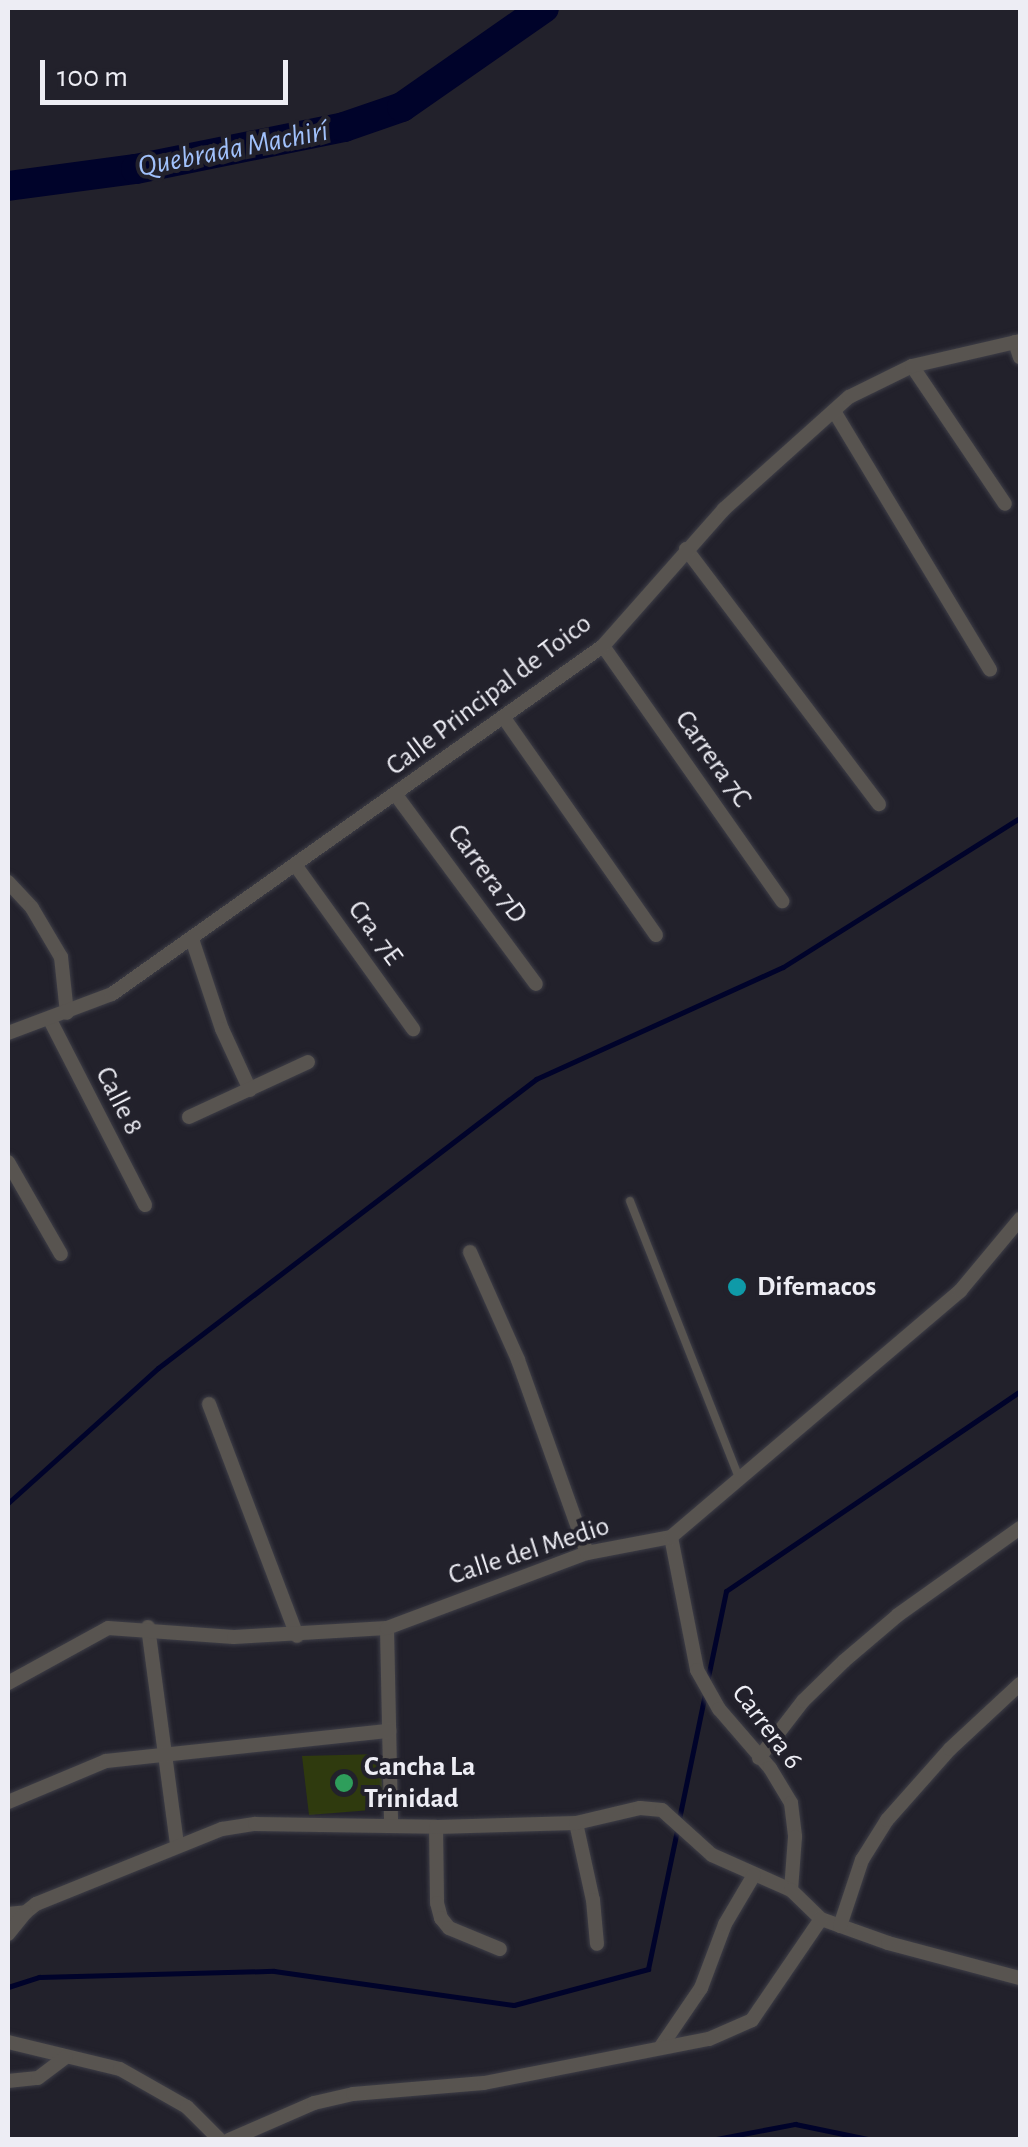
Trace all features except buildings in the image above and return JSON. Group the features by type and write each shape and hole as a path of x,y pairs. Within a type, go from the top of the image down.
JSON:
{"street":[{"path":"1018,341 1020,357"},
{"name":"Calle Principal de Toico","path":"8,1033 112,994 603,646 724,509 849,397 912,366 1018,341"},
{"path":"912,366 1005,504"},
{"path":"834,411 990,670"},
{"path":"686,549 879,804"},
{"name":"Carrera 7C","path":"603,646 782,900"},
{"path":"504,718 656,935"},
{"name":"Carrera 7D","path":"396,795 536,984"},
{"name":"Cra. 7E","path":"296,866 413,1029"},
{"path":"8,882 32,908 61,957 67,1013"},
{"path":"192,939 222,1029 250,1090"},
{"name":"Calle 8","path":"50,1020 145,1205"},
{"path":"189,1117 308,1062"},
{"path":"8,1162 60,1254"},
{"name":"Calle del Medio","path":"8,1683 108,1628 297,1636 387,1628 587,1553 671,1538 960,1291 1020,1219"},
{"path":"470,1252 518,1360 587,1553"},
{"path":"209,1404 297,1636"},
{"path":"759,1758 803,1701 844,1661 898,1616 1020,1528"},
{"name":"Carrera 6","path":"671,1538 697,1670 719,1709 792,1803 795,1837 790,1890"},
{"path":"148,1627 177,1844"},
{"path":"387,1628 391,1825"},
{"path":"840,1926 862,1860 887,1820 950,1749 1020,1684"},
{"path":"8,1802 106,1761 389,1732"},
{"path":"8,1934 36,1904 114,1875 177,1844 255,1824 436,1828 576,1823 640,1808 662,1810 712,1855 790,1890 821,1919 1020,1978"},
{"path":"576,1823 586,1856 597,1944"},
{"path":"436,1828 436,1903 441,1918 449,1928 500,1950"},
{"path":"660,2048 702,1988 725,1924 754,1875"},
{"path":"8,1914 26,1912"},
{"path":"229,2140 314,2102 353,2094 484,2084 709,2039 752,2020 821,1919"},
{"path":"8,2042 120,2068 187,2107 220,2140"},
{"path":"8,2080 38,2078 66,2057"}],"lane":[{"path":"630,1201 740,1480"}],"green space":[{"name":"Cancha La Trinidad","path":"380,1754 384,1809 309,1815 302,1756"}],"waterway":[{"name":"Quebrada Machirí","path":"8,186 136,169 344,127 402,107 544,8"},
{"path":"8,1503 158,1368 536,1079 783,967 1020,818"},
{"path":"707,1682 726,1591 1020,1391"},
{"path":"679,1819 705,1693"},
{"path":"8,1987 39,1977 274,1971 514,2005 648,1969 677,1830"},
{"path":"711,2140 795,2124 872,2140"}],"place":[{"name":"Difemacos","path":"737,1287"},
{"name":"Cancha La Trinidad","path":"344,1783"}]}
